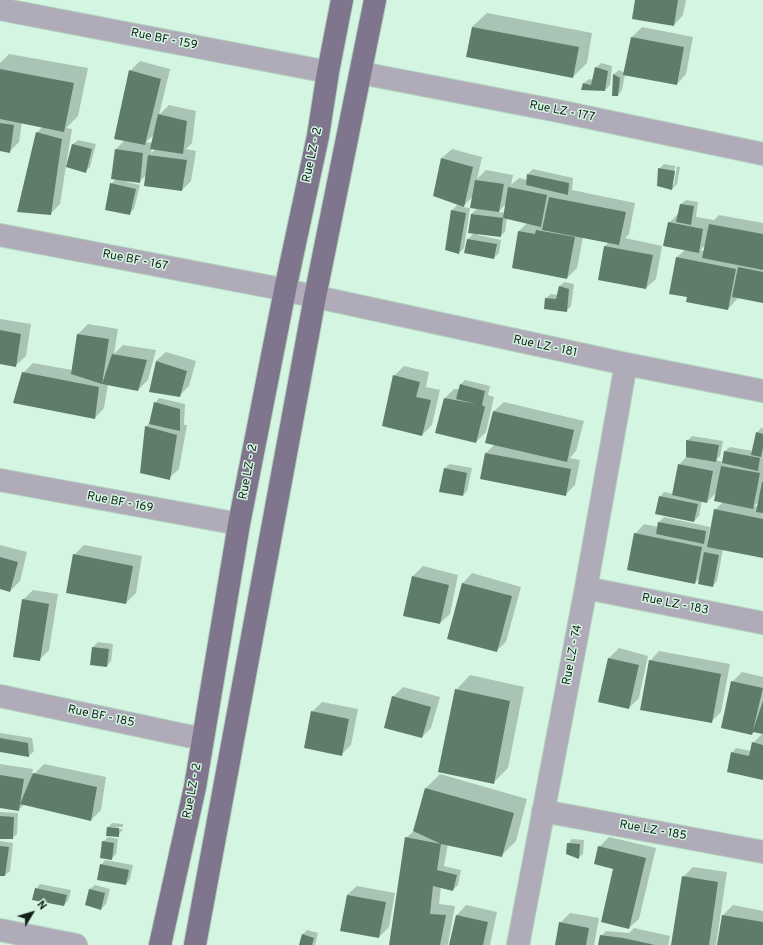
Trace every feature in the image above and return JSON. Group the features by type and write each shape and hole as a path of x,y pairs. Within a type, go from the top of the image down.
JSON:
{"main road":[{"name":"Rue LZ - 2","path":"160,945 194,787 203,737 278,288 318,136 328,72 342,0"},
{"path":"195,945 321,298 375,0"}],"street":[{"name":"Rue BF - 159","path":"0,8 55,9 328,72"},
{"name":"Rue LZ - 177","path":"361,73 763,154"},
{"name":"Rue BF - 167","path":"0,235 278,288 321,298"},
{"name":"Rue LZ - 181","path":"321,298 626,364 763,390"},
{"name":"Rue LZ - 74","path":"518,945 586,588 626,364"},
{"name":"Rue BF - 169","path":"0,480 239,524"},
{"name":"Rue LZ - 183","path":"586,588 763,623"},
{"name":"Rue BF - 185","path":"0,696 188,736 203,737"},
{"name":"Rue LZ - 185","path":"543,811 763,852"},
{"path":"0,930 76,945"}],"building":[{"path":"635,0 678,0 674,26 632,19"},
{"path":"472,27 579,47 573,78 466,57"},
{"path":"631,37 684,47 677,85 623,75"},
{"path":"595,67 608,71 605,91 581,90 583,83 591,85"},
{"path":"0,69 74,83 64,132 0,119"},
{"path":"129,70 161,79 145,145 114,139"},
{"path":"613,74 620,78 618,96 612,96"},
{"path":"158,114 187,121 183,154 150,149"},
{"path":"0,123 14,125 10,153 0,151"},
{"path":"36,132 62,139 51,215 17,212"},
{"path":"72,144 92,149 86,173 66,167"},
{"path":"115,149 143,153 140,183 111,179"},
{"path":"148,155 187,160 182,191 144,186"},
{"path":"441,158 473,167 464,207 433,196"},
{"path":"658,168 675,171 672,190 657,186"},
{"path":"527,174 569,183 568,195 526,185"},
{"path":"475,180 504,184 499,212 470,208"},
{"path":"110,183 136,189 130,215 105,210"},
{"path":"508,187 547,195 541,227 503,218"},
{"path":"549,197 626,212 619,245 542,230"},
{"path":"680,204 694,206 691,225 676,222"},
{"path":"451,210 466,213 459,254 445,250"},
{"path":"471,214 503,218 501,237 468,233"},
{"path":"668,222 703,229 699,253 663,246"},
{"path":"709,224 763,234 763,270 702,258"},
{"path":"536,230 575,237 567,279 512,268 518,231 535,234"},
{"path":"467,239 497,244 494,259 464,253"},
{"path":"604,246 653,255 646,289 598,280"},
{"path":"676,257 736,269 728,310 686,302 687,297 669,294"},
{"path":"738,267 763,272 763,303 732,297"},
{"path":"559,286 569,289 567,312 544,309 545,298 556,299"},
{"path":"0,330 21,334 16,367 0,364"},
{"path":"77,334 109,339 102,384 71,374"},
{"path":"112,354 147,360 138,391 102,384"},
{"path":"156,361 187,371 180,397 149,392"},
{"path":"22,372 99,387 95,419 13,403"},
{"path":"393,375 420,382 416,397 431,400 422,436 382,426"},
{"path":"460,384 485,391 482,405 485,407 476,443 435,433 444,398 476,404 456,399"},
{"path":"154,402 180,409 180,431 149,424"},
{"path":"493,411 574,430 567,462 485,443"},
{"path":"145,426 177,435 170,480 140,473"},
{"path":"756,432 763,434 763,448 761,457 751,455"},
{"path":"686,440 719,445 716,462 686,457"},
{"path":"724,451 760,458 758,471 722,463"},
{"path":"485,453 571,469 566,496 480,479"},
{"path":"678,464 713,471 707,503 672,495"},
{"path":"721,466 760,473 753,509 714,501"},
{"path":"444,468 467,473 463,496 439,492"},
{"path":"763,482 763,513 756,512"},
{"path":"659,496 698,504 694,522 655,514"},
{"path":"714,509 763,519 763,558 707,547"},
{"path":"658,522 706,531 704,544 656,534"},
{"path":"634,533 702,547 695,584 627,570"},
{"path":"704,552 719,555 713,587 698,584"},
{"path":"73,554 133,566 126,604 66,593"},
{"path":"0,557 18,562 10,592 0,589"},
{"path":"412,576 449,585 440,624 403,616"},
{"path":"462,583 512,596 497,652 447,639"},
{"path":"22,599 49,604 40,661 13,657"},
{"path":"92,647 109,649 107,667 90,665"},
{"path":"608,658 639,665 629,709 598,702"},
{"path":"649,660 721,674 712,723 640,710"},
{"path":"731,681 763,688 753,730 763,701 763,734 753,732 752,735 721,728"},
{"path":"455,689 510,701 494,784 438,772"},
{"path":"392,696 431,707 422,738 384,728"},
{"path":"311,711 349,719 342,756 304,748"},
{"path":"0,738 28,743 29,757 0,752"},
{"path":"752,742 763,745 763,780 727,772 731,752 749,756"},
{"path":"33,773 97,787 91,821 20,804"},
{"path":"0,775 24,779 19,811 0,808"},
{"path":"425,788 514,813 502,857 441,844 413,831"},
{"path":"0,816 14,817 13,839 0,839"},
{"path":"107,827 119,828 119,837 106,836"},
{"path":"405,837 441,844 437,870 457,875 453,891 433,886 430,914 446,915 440,945 389,945"},
{"path":"102,841 114,843 112,860 100,858"},
{"path":"567,843 580,844 579,859 566,854"},
{"path":"0,846 9,847 5,876 0,876"},
{"path":"598,846 646,858 629,929 601,922 613,869 594,864"},
{"path":"100,864 129,870 126,885 97,880"},
{"path":"682,876 718,882 709,945 671,945"},
{"path":"35,888 67,895 64,906 32,900"},
{"path":"89,889 105,893 101,910 85,905"},
{"path":"347,895 386,902 379,938 340,931"},
{"path":"456,915 488,922 483,945 449,945"},
{"path":"722,915 763,922 763,945 717,945"},
{"path":"559,922 589,928 586,945 555,945"},
{"path":"302,934 314,938 312,945 299,945"},
{"path":"600,935 623,938 655,945 598,945"}]}
